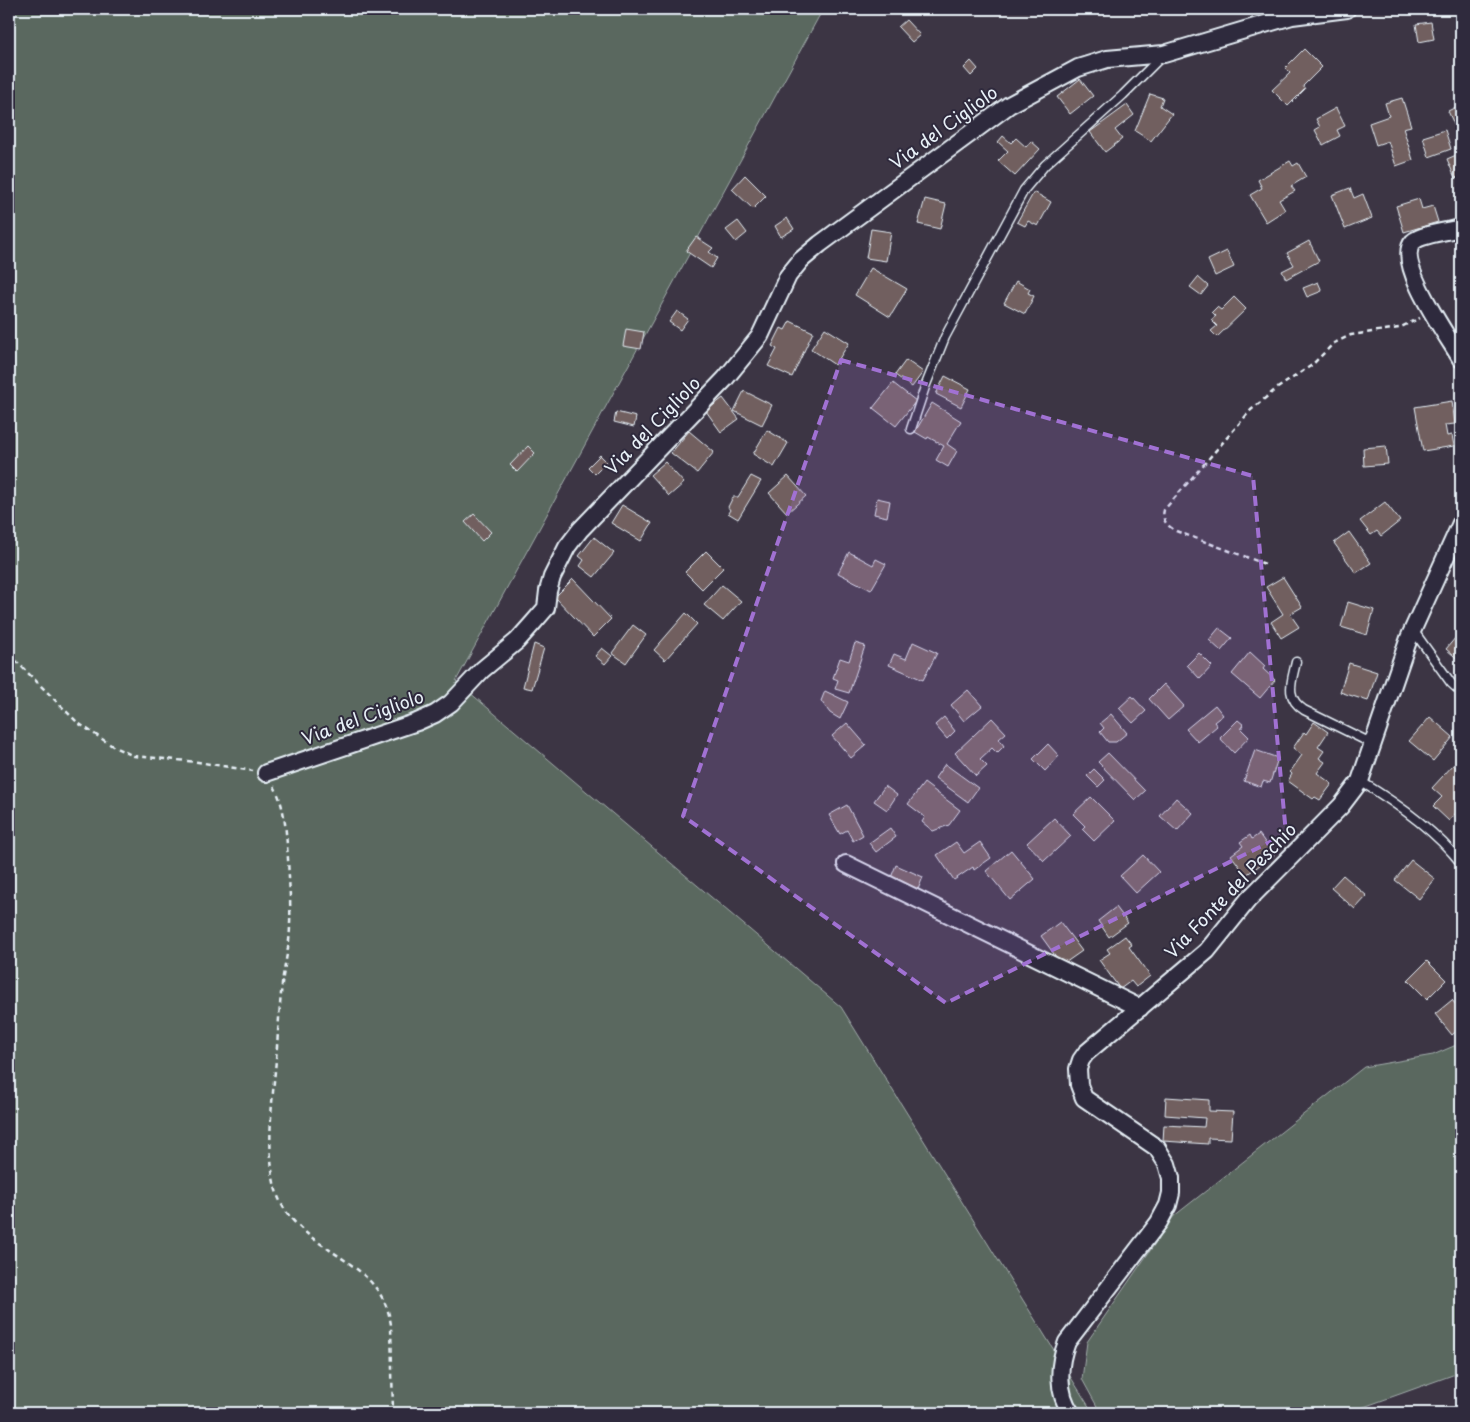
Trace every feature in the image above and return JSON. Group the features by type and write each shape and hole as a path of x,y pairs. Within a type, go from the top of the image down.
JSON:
{"street":[{"name":"Via del Cigliolo","path":"266,773 429,717 445,708 458,697 482,670 517,641 546,608 552,577 567,547 576,535 726,379 760,336 788,276 801,260 1002,110 1078,68 1099,61 1164,54 1286,18 1347,9"},
{"path":"1461,228 1419,239 1413,243 1409,250 1415,281 1461,359"},
{"name":"Via Fonte del Peschio","path":"1070,1412 1063,1398 1060,1378 1062,1358 1067,1342 1159,1222 1171,1194 1170,1174 1161,1152 1088,1101 1082,1094 1078,1079 1078,1069 1083,1056 1212,946 1248,900 1355,790 1413,630 1461,523"},
{"path":"846,864 1140,1008"}],"lane":[{"path":"911,429 945,337 1024,190 1045,165 1123,95 1164,54"},
{"path":"1413,630 1451,683 1461,692"},
{"path":"1296,662 1291,688 1292,699 1295,704 1373,744"},
{"path":"1360,780 1405,811 1440,840 1461,863"}],"path":[{"path":"1266,564 1176,531 1163,518 1164,510 1251,410 1276,389 1312,365 1334,343 1351,335 1399,328 1432,310"},
{"path":"9,654 78,723 114,747 134,756 198,762 266,773 279,796 286,830 290,925 283,978 270,1136 275,1188 282,1207 297,1224 367,1277 381,1294 391,1325 393,1413"}],"highlighted area":[{"path":"841,360 1253,476 1286,834 946,1003 683,816"}],"green space":[{"path":"9,9 823,9 456,681 841,1007 1093,1413 9,1413"},
{"path":"1461,1043 1461,1372 1347,1413 1103,1413 1099,1410 1082,1379 1087,1342 1174,1216 1364,1067 1433,1055"}],"building":[{"path":"906,20 920,35 912,42 898,27"},
{"path":"1431,22 1434,39 1419,42 1416,24"},
{"path":"1304,49 1322,67 1303,86 1305,89 1288,106 1272,90 1290,73 1285,68"},
{"path":"971,61 978,69 971,76 964,68"},
{"path":"1080,79 1093,96 1070,114 1057,97"},
{"path":"1150,94 1163,98 1160,106 1172,114 1151,141 1135,131"},
{"path":"1402,98 1411,126 1403,128 1413,160 1396,166 1388,141 1376,145 1369,123 1389,116 1385,103"},
{"path":"1127,105 1134,115 1115,130 1122,139 1105,152 1090,132"},
{"path":"1460,105 1461,132 1458,133 1448,111"},
{"path":"1336,108 1345,126 1337,130 1340,136 1323,145 1315,130 1320,127 1316,119"},
{"path":"1445,130 1451,149 1429,157 1423,137"},
{"path":"1003,136 1011,143 1016,138 1026,147 1031,141 1040,149 1015,176 998,161 1008,151 998,142"},
{"path":"1461,153 1461,176 1455,178 1447,159"},
{"path":"1290,161 1293,166 1298,163 1306,177 1291,186 1295,191 1279,200 1285,210 1266,222 1250,195 1262,188 1258,180"},
{"path":"745,175 766,196 753,209 732,189"},
{"path":"1350,188 1354,198 1363,194 1372,218 1345,229 1332,195"},
{"path":"1034,192 1051,202 1038,226 1028,221 1025,226 1017,222"},
{"path":"925,199 946,204 940,229 918,224"},
{"path":"1419,199 1422,209 1433,206 1438,222 1404,232 1396,206"},
{"path":"787,218 794,229 781,237 775,226"},
{"path":"738,221 747,233 736,242 726,230"},
{"path":"871,229 891,232 886,261 866,258"},
{"path":"696,237 713,248 709,252 717,258 711,268 686,251"},
{"path":"1309,241 1319,261 1286,279 1282,271 1294,265 1287,253"},
{"path":"1227,251 1234,267 1215,276 1208,260"},
{"path":"871,268 907,289 890,317 855,295"},
{"path":"1198,277 1208,286 1201,295 1190,287"},
{"path":"1016,281 1030,289 1028,293 1034,296 1025,314 1004,303"},
{"path":"1318,282 1322,291 1307,297 1303,288"},
{"path":"1234,297 1246,309 1217,337 1211,331 1217,326 1211,320 1216,316 1212,312 1217,307 1221,310"},
{"path":"677,311 688,319 680,330 669,322"},
{"path":"790,321 813,332 792,377 768,366 777,349 772,346 781,328 785,330"},
{"path":"825,328 849,343 835,365 811,349"},
{"path":"626,329 644,332 641,349 623,346"},
{"path":"906,360 923,372 912,387 895,375"},
{"path":"945,376 970,389 961,407 936,394"},
{"path":"893,383 916,401 896,426 873,408"},
{"path":"744,391 772,405 762,425 734,411"},
{"path":"723,398 739,419 721,432 706,411"},
{"path":"1452,401 1455,424 1445,425 1447,436 1452,435 1454,446 1423,451 1415,407"},
{"path":"932,403 961,421 947,444 957,451 948,467 936,460 944,446 915,432"},
{"path":"616,412 636,417 634,427 614,422"},
{"path":"767,430 788,443 774,467 753,454"},
{"path":"689,431 714,452 697,473 671,453"},
{"path":"528,446 535,453 517,472 510,465"},
{"path":"1386,446 1388,464 1364,466 1363,448"},
{"path":"600,455 607,462 595,474 588,467"},
{"path":"665,462 684,483 669,496 650,475"},
{"path":"751,476 761,481 738,519 728,513 730,510 728,507 733,497 738,497"},
{"path":"788,476 806,496 787,513 769,493"},
{"path":"877,498 890,501 887,517 874,514"},
{"path":"1385,502 1400,521 1381,536 1377,531 1371,535 1360,521"},
{"path":"622,505 652,523 641,541 611,523"},
{"path":"474,514 491,532 482,541 465,522"},
{"path":"1349,532 1371,563 1356,573 1334,543"},
{"path":"594,537 614,553 594,577 580,566 584,560 579,556"},
{"path":"706,551 723,568 702,589 685,572"},
{"path":"849,552 873,565 876,559 886,564 871,590 838,573"},
{"path":"1283,577 1302,607 1290,614 1299,627 1281,638 1271,622 1283,614 1266,587"},
{"path":"573,579 611,619 593,637 555,597"},
{"path":"722,585 741,601 723,621 704,605"},
{"path":"1348,602 1374,610 1367,635 1341,627"},
{"path":"686,613 697,624 665,660 654,650"},
{"path":"633,625 646,635 626,663 612,653"},
{"path":"1219,628 1232,638 1221,651 1209,640"},
{"path":"1461,631 1461,662 1446,649"},
{"path":"913,642 937,653 923,680 889,665 894,654 906,659"},
{"path":"855,643 865,646 849,693 835,689 838,680 833,678 840,658 849,661"},
{"path":"534,644 544,648 532,689 523,687"},
{"path":"602,648 612,656 605,664 595,656"},
{"path":"1250,652 1265,666 1263,669 1275,680 1260,698 1232,674"},
{"path":"1199,653 1212,666 1200,679 1187,665"},
{"path":"1349,663 1377,672 1368,701 1340,692"},
{"path":"1164,684 1184,706 1168,720 1149,699"},
{"path":"968,690 982,706 964,721 951,705"},
{"path":"825,691 848,702 840,719 830,713 821,701"},
{"path":"1132,696 1146,711 1133,723 1119,708"},
{"path":"1215,705 1223,715 1214,722 1217,726 1198,742 1186,729"},
{"path":"1111,714 1127,733 1116,742 1108,742 1100,732 1104,728 1100,723"},
{"path":"944,717 955,731 947,739 935,725"},
{"path":"1430,717 1453,737 1433,761 1409,741"},
{"path":"992,718 1006,733 999,739 1004,746 997,753 992,748 980,759 987,766 976,776 955,753"},
{"path":"1238,720 1244,725 1241,729 1249,737 1234,753 1220,738"},
{"path":"1314,722 1328,732 1318,747 1324,751 1319,758 1325,762 1317,773 1332,784 1320,800 1315,797 1313,799 1288,781 1292,774 1290,772 1302,755 1293,748"},
{"path":"847,723 866,745 851,758 832,736"},
{"path":"1048,744 1059,756 1045,771 1033,759"},
{"path":"1255,750 1278,758 1270,783 1263,781 1261,787 1244,781"},
{"path":"1108,753 1145,791 1135,800 1098,762"},
{"path":"945,764 978,788 968,802 935,778"},
{"path":"1454,764 1461,770 1461,807 1449,821 1433,806 1442,797 1432,788"},
{"path":"1094,769 1105,780 1098,787 1087,776"},
{"path":"924,783 960,810 949,825 933,831 922,822 925,817 908,804"},
{"path":"885,786 897,795 887,810 874,801"},
{"path":"1091,797 1115,821 1094,841 1082,829 1085,826 1073,814"},
{"path":"1176,798 1193,813 1177,831 1160,816"},
{"path":"847,805 863,835 853,841 847,830 840,834 829,815"},
{"path":"1054,818 1071,836 1044,861 1027,843"},
{"path":"890,828 896,837 876,852 869,843"},
{"path":"1259,834 1274,855 1246,875 1231,855 1243,846 1240,842 1250,835 1252,839"},
{"path":"956,842 964,853 980,842 991,858 974,870 973,867 954,880 937,855"},
{"path":"1011,850 1035,879 1010,900 986,871"},
{"path":"1143,855 1159,872 1136,893 1120,876"},
{"path":"1411,860 1435,879 1419,899 1395,880"},
{"path":"896,865 923,877 917,892 890,880"},
{"path":"1343,875 1367,896 1355,909 1331,888"},
{"path":"1116,907 1128,923 1109,937 1098,921"},
{"path":"1060,922 1082,951 1062,965 1041,936"},
{"path":"1125,936 1132,945 1129,947 1150,976 1136,987 1131,981 1120,989 1099,960 1110,953 1107,949"},
{"path":"1427,961 1446,980 1427,999 1408,980"},
{"path":"1452,1000 1461,1011 1461,1027 1452,1035 1435,1014"},
{"path":"1166,1097 1209,1100 1209,1111 1233,1112 1231,1139 1208,1138 1208,1144 1163,1141 1164,1125 1204,1127 1205,1118 1165,1115"}]}
